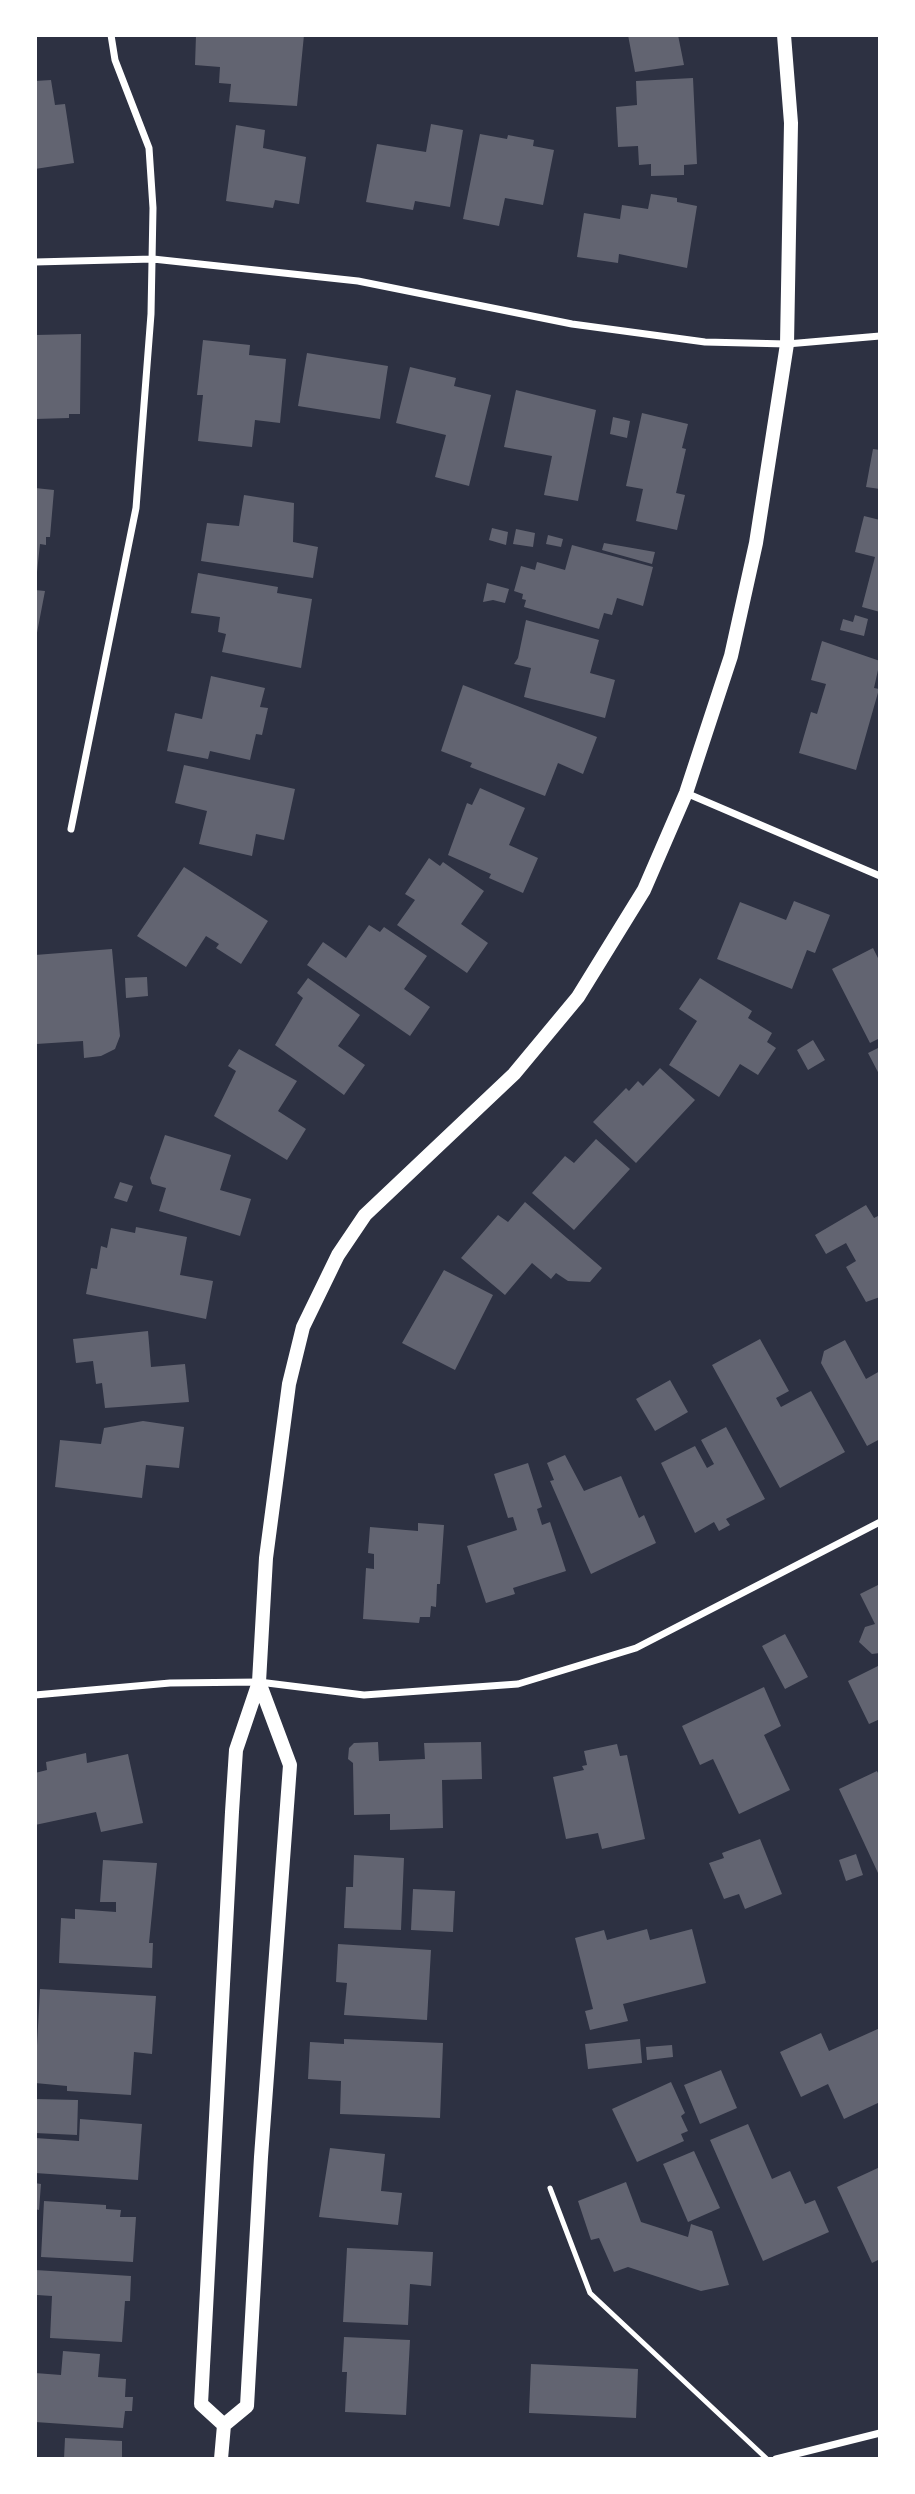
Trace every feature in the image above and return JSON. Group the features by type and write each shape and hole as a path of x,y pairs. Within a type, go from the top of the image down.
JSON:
{"main road":[{"path":"224,2425 201,2404 236,1750 259,1682 266,1558 289,1384 308,1315 338,1255 365,1215 514,1074 579,997 644,890 686,793 734,643 756,543 787,344 791,123 784,35"},
{"path":"221,2459 224,2425 247,2406 261,2157 290,1765 259,1682"}],"street":[{"path":"71,829 136,508 153,259 149,148 115,60 111,35"},
{"path":"35,262 153,259 358,281 572,324 705,342 787,344 880,336"},
{"path":"686,793 880,876"},
{"path":"35,1695 170,1683 259,1682 364,1695 518,1684 636,1648 880,1522"},
{"path":"776,2459 880,2433"}],"lane":[{"path":"550,2188 590,2293 767,2459"}],"building":[{"path":"196,35 304,35 297,106 229,102 231,84 219,83 220,67 195,65"},
{"path":"628,35 678,35 684,65 635,72"},
{"path":"693,78 697,164 684,165 684,175 651,176 651,164 639,165 638,146 618,147 616,107 637,105 636,81"},
{"path":"51,80 55,105 65,104 74,163 35,169 35,81"},
{"path":"431,124 463,130 450,207 415,201 413,210 366,202 377,144 426,152"},
{"path":"236,125 265,130 263,148 306,157 299,204 275,200 273,208 226,201"},
{"path":"480,134 534,140 533,146 554,150 543,205 505,198 499,226 463,219"},
{"path":"651,194 677,198 677,202 697,206 687,268 619,254 618,263 577,257 584,213 620,219 622,205 648,209"},
{"path":"81,334 80,414 69,414 69,418 35,419 35,335"},
{"path":"203,340 250,345 249,355 286,359 280,423 255,420 252,447 198,441 203,395 197,395"},
{"path":"307,353 388,366 380,419 298,406"},
{"path":"410,367 456,378 454,386 491,395 469,486 435,477 446,435 396,423"},
{"path":"516,390 596,410 578,501 544,495 552,456 504,447"},
{"path":"642,413 688,424 682,448 686,449 676,493 685,495 677,530 636,521 643,489 626,486"},
{"path":"613,417 630,421 627,438 610,434"},
{"path":"873,449 880,450 880,489 866,487"},
{"path":"35,488 54,490 50,537 46,537 46,545 40,544 37,572"},
{"path":"244,495 294,503 293,542 318,547 313,578 201,561 207,523 239,526"},
{"path":"864,516 880,520 880,612 862,607 875,557 855,552"},
{"path":"492,528 508,532 506,545 489,540"},
{"path":"516,529 535,533 533,547 513,544"},
{"path":"548,535 563,539 561,547 546,544"},
{"path":"604,543 655,552 652,564 602,550"},
{"path":"572,545 653,567 643,606 617,598 612,615 604,613 599,629 524,607 526,600 522,599 523,594 514,591 521,566 535,570 537,562 565,570"},
{"path":"198,573 278,587 277,593 312,599 301,668 222,652 226,634 218,632 220,617 191,613"},
{"path":"487,583 509,589 505,603 493,600 483,602"},
{"path":"35,590 45,591 36,638 35,638"},
{"path":"855,615 868,619 864,636 840,630 843,619 853,622"},
{"path":"526,620 599,640 590,673 615,680 605,718 524,697 531,668 514,664 518,658"},
{"path":"822,641 880,661 874,688 879,689 856,770 799,753 811,712 817,714 826,684 811,680"},
{"path":"211,676 265,688 260,707 268,708 262,735 256,734 250,760 210,751 208,759 167,751 175,713 202,719"},
{"path":"463,685 597,737 583,774 558,763 545,796 470,767 472,763 441,751"},
{"path":"184,765 295,789 284,840 256,834 252,856 199,844 207,811 175,803"},
{"path":"480,788 525,808 509,845 538,858 523,893 489,878 491,874 448,855 467,803 472,805"},
{"path":"429,858 440,866 443,862 484,891 461,924 488,943 467,973 397,925 415,900 405,894"},
{"path":"184,867 268,921 241,964 216,948 219,944 206,936 186,967 137,936"},
{"path":"794,901 830,915 815,953 807,950 792,989 717,959 740,902 786,920"},
{"path":"369,925 380,932 384,927 427,956 404,989 430,1007 410,1036 307,965 323,942 346,958"},
{"path":"873,948 880,962 880,1038 870,1043 832,969"},
{"path":"112,949 120,1036 115,1049 101,1056 84,1058 83,1041 36,1044 35,955"},
{"path":"147,977 148,996 126,998 125,978"},
{"path":"308,978 360,1015 338,1046 365,1065 344,1095 275,1045 303,998 297,993"},
{"path":"700,978 752,1011 748,1018 772,1033 767,1042 776,1048 758,1075 740,1064 719,1097 669,1065 697,1021 679,1009"},
{"path":"813,1040 825,1060 808,1070 797,1050"},
{"path":"880,1047 880,1076 868,1053"},
{"path":"239,1049 297,1081 278,1111 306,1129 287,1160 214,1116 236,1071 228,1066"},
{"path":"660,1068 695,1100 636,1163 593,1122 626,1088 629,1091 638,1081 643,1086"},
{"path":"165,1135 231,1155 220,1190 251,1199 240,1236 159,1211 166,1188 152,1184 150,1178"},
{"path":"596,1139 630,1169 574,1230 532,1193 565,1156 574,1163"},
{"path":"120,1182 133,1186 127,1202 114,1198"},
{"path":"525,1202 602,1268 590,1282 568,1281 556,1273 551,1279 532,1263 505,1295 461,1258 498,1215 508,1222"},
{"path":"866,1205 874,1218 880,1215 880,1297 866,1302 846,1267 856,1261 846,1243 826,1254 815,1235"},
{"path":"136,1227 187,1237 180,1275 213,1281 206,1319 86,1294 91,1268 97,1269 101,1246 107,1248 111,1228 135,1233"},
{"path":"444,1270 493,1295 455,1370 402,1343"},
{"path":"148,1331 151,1367 185,1364 189,1402 105,1408 102,1383 96,1384 93,1361 76,1363 73,1339"},
{"path":"760,1339 789,1391 776,1398 781,1407 811,1391 845,1452 780,1488 712,1365"},
{"path":"845,1340 866,1379 880,1371 880,1439 867,1446 821,1363 824,1351"},
{"path":"670,1380 688,1412 655,1431 636,1399"},
{"path":"143,1421 184,1427 179,1468 146,1465 142,1498 55,1487 60,1440 101,1444 104,1428"},
{"path":"726,1427 765,1499 726,1519 730,1525 719,1531 714,1522 695,1533 661,1463 695,1446 707,1468 714,1464 701,1440"},
{"path":"565,1455 584,1491 621,1476 639,1518 644,1515 656,1543 591,1574 550,1481 554,1480 547,1463"},
{"path":"528,1463 542,1507 537,1509 542,1525 550,1522 566,1571 513,1588 515,1594 486,1603 467,1546 517,1530 513,1517 508,1518 494,1474"},
{"path":"418,1523 444,1525 436,1607 431,1606 430,1617 420,1617 419,1623 363,1619 366,1568 374,1569 374,1554 368,1553 370,1527 418,1531"},
{"path":"880,1584 880,1653 872,1654 859,1642 865,1627 875,1624 860,1594"},
{"path":"785,1634 808,1677 785,1689 762,1646"},
{"path":"880,1665 880,1719 869,1724 848,1681"},
{"path":"764,1687 781,1726 764,1735 790,1790 739,1814 713,1759 700,1765 682,1726"},
{"path":"378,1742 379,1761 425,1759 424,1743 481,1742 482,1779 442,1780 443,1828 390,1830 390,1814 354,1815 353,1763 348,1759 349,1748 354,1743"},
{"path":"617,1744 620,1756 627,1755 645,1839 602,1849 598,1833 566,1839 553,1777 584,1770 582,1766 587,1765 584,1751"},
{"path":"86,1753 87,1763 128,1754 143,1823 101,1832 96,1812 35,1825 35,1773 47,1770 46,1762"},
{"path":"877,1771 880,1777 878,1873 839,1789"},
{"path":"760,1839 782,1894 745,1909 739,1894 724,1899 709,1863 724,1858 722,1853"},
{"path":"856,1854 863,1875 846,1881 839,1860"},
{"path":"354,1855 404,1858 401,1930 344,1928 346,1887 353,1887"},
{"path":"103,1860 157,1863 149,1943 153,1943 152,1968 59,1963 61,1918 75,1919 75,1909 116,1912 116,1902 100,1902"},
{"path":"413,1889 455,1891 453,1932 411,1930"},
{"path":"647,1929 650,1940 692,1929 706,1983 623,2004 628,2021 590,2030 585,2011 593,2009 575,1938 604,1930 607,1940"},
{"path":"338,1944 431,1950 427,2020 344,2015 347,1983 336,1982"},
{"path":"40,1989 156,1996 152,2054 134,2052 131,2095 67,2091 67,2086 35,2083"},
{"path":"880,2028 880,2102 844,2119 828,2084 801,2097 780,2052 821,2033 829,2051"},
{"path":"344,2039 443,2043 440,2118 340,2114 341,2081 308,2079 310,2042 344,2044"},
{"path":"640,2039 642,2063 588,2069 585,2044"},
{"path":"672,2045 673,2057 647,2060 646,2047"},
{"path":"721,2070 737,2108 700,2124 684,2085"},
{"path":"671,2082 685,2113 681,2116 688,2131 681,2134 684,2141 637,2162 612,2109"},
{"path":"35,2099 78,2100 77,2135 35,2133"},
{"path":"80,2119 142,2124 138,2180 35,2173 35,2138 79,2141"},
{"path":"748,2124 772,2179 790,2171 805,2204 815,2200 829,2232 763,2261 710,2140"},
{"path":"330,2148 385,2154 381,2191 402,2193 398,2225 319,2217"},
{"path":"694,2151 720,2208 688,2222 663,2164"},
{"path":"880,2167 880,2259 872,2263 837,2187"},
{"path":"626,2182 641,2222 688,2237 691,2224 712,2231 729,2285 701,2291 628,2267 614,2272 599,2238 591,2240 578,2201"},
{"path":"35,2183 41,2184 39,2210 35,2209"},
{"path":"44,2201 106,2205 106,2209 121,2210 120,2217 136,2217 133,2262 41,2257"},
{"path":"347,2248 433,2252 431,2286 410,2284 408,2325 343,2322"},
{"path":"35,2270 131,2276 130,2301 125,2301 122,2342 50,2338 52,2296 37,2295"},
{"path":"344,2337 410,2340 406,2415 345,2412 347,2372 342,2372"},
{"path":"63,2351 100,2354 98,2377 126,2379 125,2397 133,2397 132,2411 125,2411 123,2428 35,2422 35,2373 61,2375"},
{"path":"531,2364 638,2369 636,2418 529,2413"},
{"path":"65,2438 122,2441 122,2459 64,2459"}]}
